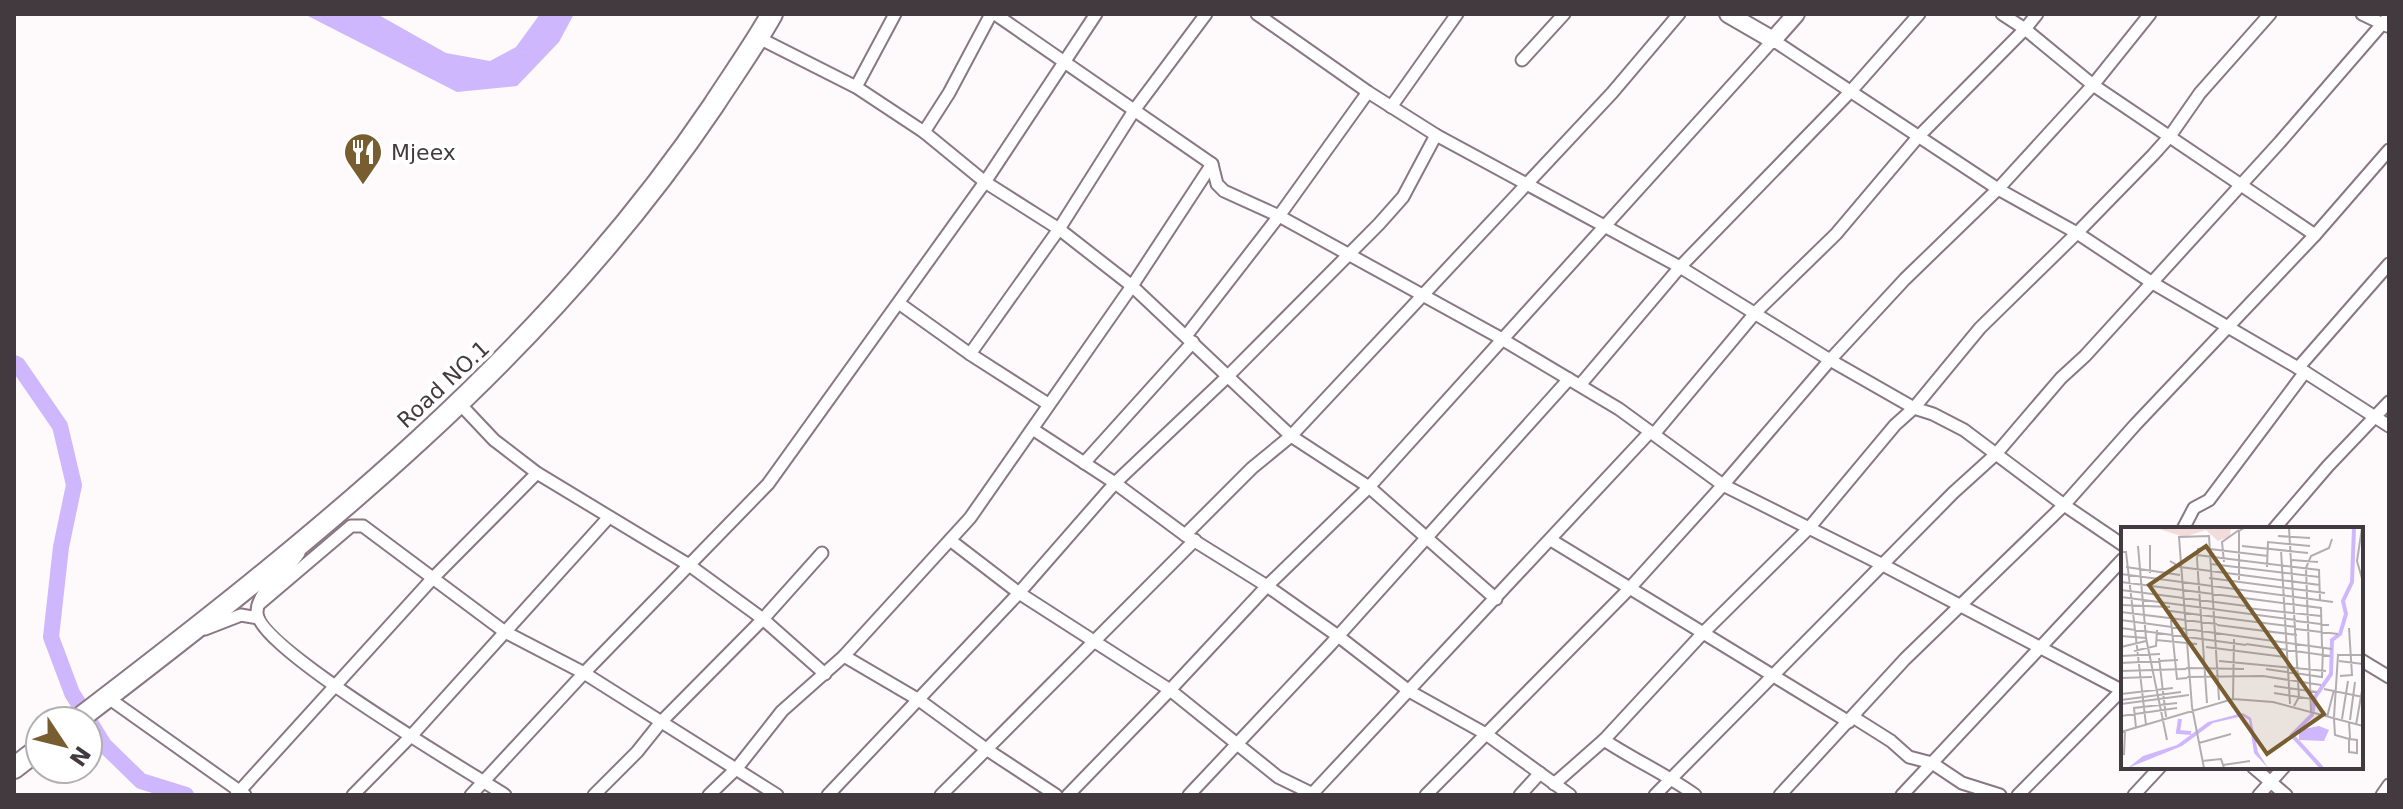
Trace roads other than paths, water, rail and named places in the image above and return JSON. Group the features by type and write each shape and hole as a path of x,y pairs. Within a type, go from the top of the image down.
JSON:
{"highway":[{"name":"Road NO.1","path":"97,705 306,538 460,404 528,336 611,243 682,151 772,14"}],"street":[{"path":"856,87 895,14"},
{"path":"924,132 993,14 1212,164 1217,184 1224,191 1279,216 1502,339 1652,433 1723,485 2121,689"},
{"path":"471,795 584,673 768,484 900,304 1096,14"},
{"path":"970,354 1059,229 1135,109 1206,14"},
{"path":"1257,14 1368,92 1436,135 1680,267 1914,408 1964,430 2121,544"},
{"path":"1391,107 1457,14"},
{"path":"1522,60 1564,14"},
{"path":"941,795 1093,643 1252,468 1291,436 1424,296 1612,93 1679,14"},
{"path":"1728,14 1773,40 1998,189 2077,233 2151,282 2389,426"},
{"path":"1068,795 1267,586 1369,487 1796,14"},
{"path":"1189,795 1680,267 1851,91 1919,14"},
{"path":"2002,14 2093,85 2315,235"},
{"path":"950,540 1019,593 1170,690 1278,777 1313,795 1652,433 1756,312 1836,234 1918,137 2037,14"},
{"path":"1426,795 1629,589 1830,360 1905,279 1998,189 2093,85 2150,14"},
{"path":"1655,795 1953,493 1996,454 2061,378 2085,356 2387,22 2362,14"},
{"path":"1554,784 1604,740 1703,633 1809,528 1980,328 2170,136 2261,16"},
{"path":"759,38 856,87 924,132 985,182 1059,229 1132,286 1291,436 1369,487 1496,599"},
{"path":"1084,463 1190,339 1368,92"},
{"path":"828,795 1019,593 1115,483 1228,376 1403,197 1436,135"},
{"path":"1780,795 1905,659 2064,505 2315,235 2389,150"},
{"path":"709,795 737,768 782,711 844,656 970,518 1034,430 1048,404 1132,286 1212,164"},
{"path":"2184,527 2194,508 2211,497 2301,370 2389,264"},
{"path":"900,304 1048,404"},
{"path":"2276,527 2389,402"},
{"path":"460,404 494,440 537,473 689,565 763,619 825,674"},
{"path":"1034,430 1267,586 1409,691 1486,734 1570,795"},
{"path":"107,697 240,794 433,578 537,473"},
{"path":"353,795 412,735 609,517"},
{"path":"258,605 351,526 363,526 505,632 584,673 777,795"},
{"path":"306,538 295,559 262,595 258,605 258,618 268,634 335,686 505,795"},
{"path":"1551,540 1774,676 1891,741 1909,757 1932,763 1962,783 2000,795"},
{"path":"594,795 822,553"},
{"path":"1902,795 2121,561"},
{"path":"180,640 235,617 258,618"},
{"path":"844,656 919,700 1056,795"},
{"path":"2364,666 2389,677"},
{"path":"2018,795 2121,692"},
{"path":"1604,740 1634,760 1671,777 1695,795"},
{"path":"2134,795 2158,769"},
{"path":"2256,769 2286,795"},
{"path":"2259,795 2282,769"},
{"path":"1520,795 1540,773"},
{"path":"2382,795 2389,785"}],"waterway":[{"path":"14,363 60,426 74,485 61,547 51,637 72,693 104,745 141,781 186,795"}],"place":[{"name":"Mjeex","path":"363,186"}]}
